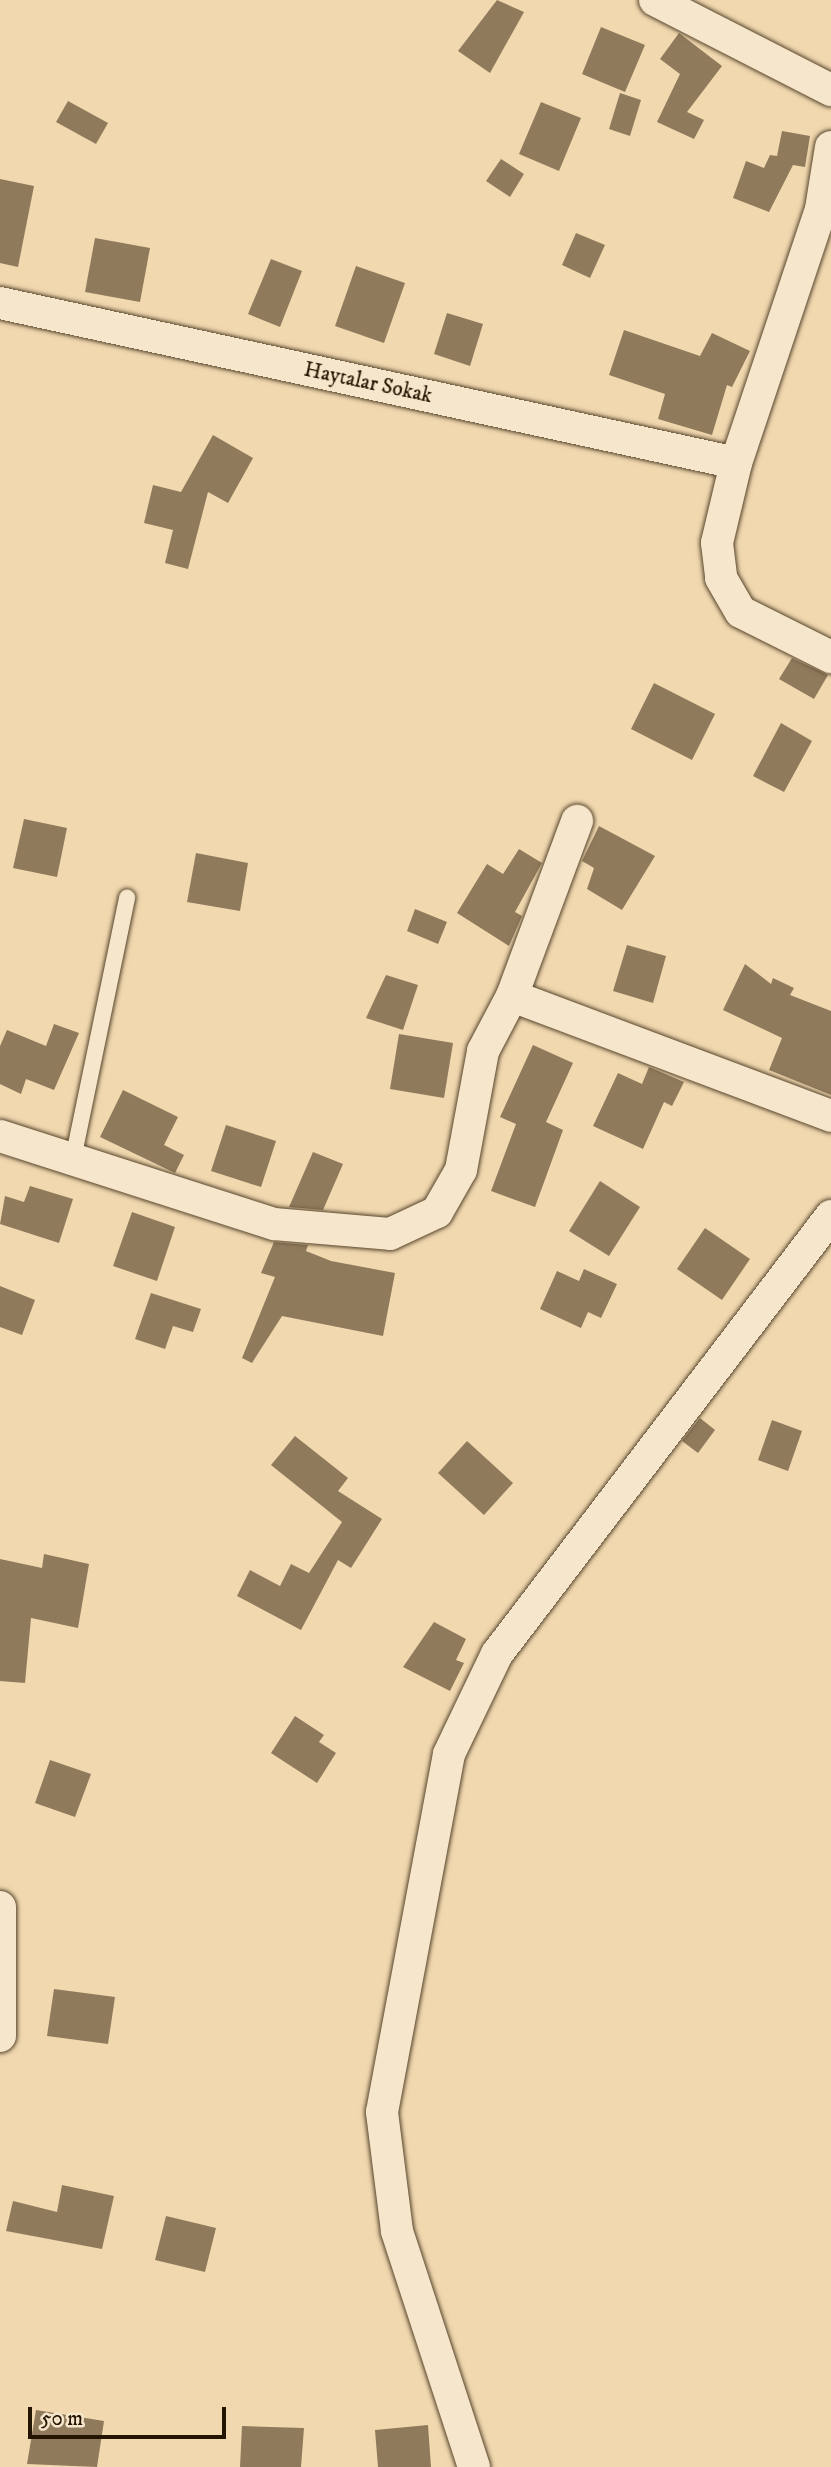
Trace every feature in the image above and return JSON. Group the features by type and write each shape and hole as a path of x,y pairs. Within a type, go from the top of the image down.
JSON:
{"street":[{"path":"655,0 831,90"},
{"path":"831,147 821,209 736,463 717,543 721,578 741,612 831,657"},
{"name":"Haytalar Sokak","path":"0,303 736,463"},
{"path":"0,1136 274,1224 390,1234 437,1212 461,1170 483,1051 512,996 577,821"},
{"path":"512,996 831,1116"},
{"path":"474,2467 397,2231 382,2112 449,1754 497,1654 831,1216"},
{"path":"0,1907 0,2036"}],"lane":[{"path":"73,1159 127,898"}],"building":[{"path":"497,0 524,12 490,73 458,51"},
{"path":"601,27 645,45 625,92 582,74"},
{"path":"679,33 722,66 687,112 704,120 694,139 657,122 680,74 660,59"},
{"path":"620,93 641,100 630,136 609,129"},
{"path":"68,101 108,123 96,144 56,122"},
{"path":"541,102 581,118 559,171 519,154"},
{"path":"782,131 810,136 805,167 793,165 769,212 733,198 746,161 764,168 770,155 777,156"},
{"path":"501,159 524,174 510,197 486,181"},
{"path":"0,179 34,186 18,267 0,263"},
{"path":"576,233 605,245 590,278 562,265"},
{"path":"95,238 150,248 140,302 85,292"},
{"path":"271,259 302,271 280,327 248,314"},
{"path":"356,266 405,283 384,343 335,326"},
{"path":"447,313 483,324 470,366 434,354"},
{"path":"624,330 700,356 712,333 750,351 732,387 727,385 712,435 658,419 665,394 609,375"},
{"path":"213,435 253,458 228,503 208,492 188,569 165,563 173,530 144,523 153,485 181,492"},
{"path":"792,658 828,675 814,699 779,679"},
{"path":"654,683 715,714 692,760 631,729"},
{"path":"781,723 812,741 784,792 753,776"},
{"path":"24,819 67,828 57,877 13,868"},
{"path":"599,826 655,856 622,910 587,889 594,868 582,861"},
{"path":"519,849 542,863 515,912 522,916 509,946 457,913 487,864 503,874"},
{"path":"196,853 248,863 240,911 187,902"},
{"path":"415,909 447,922 438,944 407,931"},
{"path":"627,945 666,956 653,1003 613,991"},
{"path":"745,964 771,984 773,978 794,988 790,995 831,1011 831,1095 769,1070 782,1038 723,1010"},
{"path":"386,975 418,985 403,1030 366,1018"},
{"path":"54,1024 79,1033 54,1090 26,1079 21,1094 0,1084 0,1046 7,1030 46,1046"},
{"path":"399,1034 453,1043 444,1098 390,1089"},
{"path":"533,1045 573,1063 546,1122 563,1130 535,1207 491,1191 516,1124 500,1117"},
{"path":"649,1067 684,1082 672,1106 664,1102 643,1149 593,1126 618,1073 642,1084"},
{"path":"123,1090 178,1117 164,1145 184,1155 175,1173 100,1137"},
{"path":"226,1125 276,1141 261,1187 211,1171"},
{"path":"313,1152 343,1164 323,1210 289,1207"},
{"path":"600,1181 640,1207 609,1256 569,1231"},
{"path":"30,1186 73,1199 59,1243 0,1224 5,1196 24,1202"},
{"path":"132,1212 175,1227 157,1281 113,1266"},
{"path":"705,1228 750,1259 722,1300 677,1269"},
{"path":"274,1242 308,1245 306,1251 331,1261 395,1273 383,1336 282,1316 252,1363 242,1358 275,1277 261,1273"},
{"path":"584,1269 617,1284 601,1318 588,1312 581,1328 540,1309 557,1271 579,1281"},
{"path":"0,1286 35,1300 22,1335 0,1327"},
{"path":"151,1293 201,1309 193,1332 173,1326 165,1349 135,1339"},
{"path":"700,1418 715,1430 698,1453 682,1441"},
{"path":"772,1420 802,1431 788,1471 758,1460"},
{"path":"295,1436 348,1478 338,1491 382,1519 351,1568 338,1560 301,1630 237,1596 250,1570 280,1586 291,1564 309,1573 342,1522 271,1465"},
{"path":"467,1441 513,1483 484,1515 438,1473"},
{"path":"44,1554 89,1564 78,1628 31,1618 25,1683 0,1681 0,1559 42,1568"},
{"path":"434,1622 466,1639 456,1660 464,1663 450,1691 403,1667"},
{"path":"295,1716 324,1735 319,1742 336,1753 317,1783 271,1753"},
{"path":"50,1760 91,1774 75,1817 35,1803"},
{"path":"54,1989 115,1997 108,2044 47,2036"},
{"path":"62,2185 114,2196 102,2249 6,2231 13,2201 57,2212"},
{"path":"166,2216 216,2228 205,2272 155,2260"},
{"path":"36,2410 104,2421 97,2467 27,2464"},
{"path":"428,2425 431,2467 378,2467 375,2430"},
{"path":"242,2426 304,2428 301,2467 240,2467"}]}
